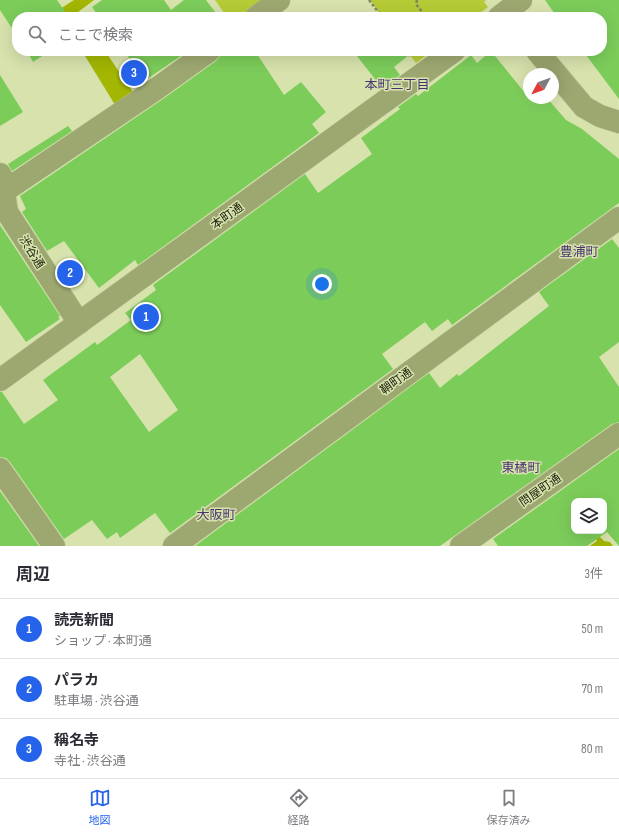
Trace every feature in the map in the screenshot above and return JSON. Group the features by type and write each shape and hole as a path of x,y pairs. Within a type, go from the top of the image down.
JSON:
{"street":[{"path":"263,12 279,0"},
{"path":"1,187 156,89 202,56"},
{"name":"本町通","path":"0,380 447,56"},
{"path":"541,56 584,107 600,116 619,122"},
{"name":"渋谷通","path":"1,187 7,212 78,323"},
{"name":"鞘町通","path":"174,546 619,218"},
{"name":"問屋町通","path":"461,546 619,434"},
{"path":"0,469 54,546"}],"path":[{"path":"369,0 378,12"},
{"path":"417,0 416,4 422,12"}],"green space":[{"path":"74,0 94,0 78,12 57,11"},
{"path":"215,0 261,0 246,12 223,12"},
{"path":"370,0 486,0 484,2 488,7 482,12 378,12"},
{"path":"85,56 108,56 135,95 117,108"},
{"path":"411,56 425,56 416,63"},
{"path":"594,535 598,535 604,541 610,542 613,546 590,546 597,541"}],"building":[{"path":"0,0 57,0 65,12 12,12 12,28 0,10"},
{"path":"102,0 164,0 171,10 184,0 206,0 215,12 96,12 92,7"},
{"path":"545,0 619,0 619,99 587,56 607,56 607,12 553,12"},
{"path":"30,56 42,56 33,62"},
{"path":"128,56 181,56 134,88 130,83 141,74"},
{"path":"220,56 258,56 284,95 301,82 326,112 312,124 319,133 138,265 135,260 99,288 64,241 47,251 22,212 26,209 20,196 163,99 216,61"},
{"path":"357,56 408,56 394,67 400,75 382,88"},
{"path":"470,56 472,56 477,63 485,56 495,56 523,91 523,104 552,104 566,120 582,129 619,159 619,203 452,325 448,319 432,331 425,322 382,354 393,369 170,533 155,513 120,538 117,532 107,539 92,520 64,539 10,462 6,458 0,457 0,392 2,392 24,424 58,400 43,380 95,342 97,345 131,320 125,313 156,290 153,285 305,174 318,193 372,154 361,138 400,109 398,107 416,94 418,96","holes":["140,354 178,410 149,432 110,377"]},
{"path":"0,75 23,112 0,126"},
{"path":"68,126 72,131 12,171 8,164"},
{"path":"0,225 60,316 58,317 60,319 26,342 0,305"},
{"path":"612,239 619,248 619,342 599,357 619,387 619,422 612,424 440,546 195,546 429,373 440,388 457,374 459,376 549,306 539,292"},
{"path":"619,449 619,546 607,532 607,498 571,498 571,534 604,534 587,546 498,546 493,539"},
{"path":"0,491 39,546 0,546"}],"place":[{"name":"稱名寺","path":"134,73"},
{"name":"パラカ","path":"70,273"},
{"name":"読売新聞","path":"146,317"}],"district":[{"name":"本町三丁目","path":"397,84"},
{"name":"豊浦町","path":"579,251"},
{"name":"東橘町","path":"521,467"},
{"name":"大阪町","path":"216,514"}]}
